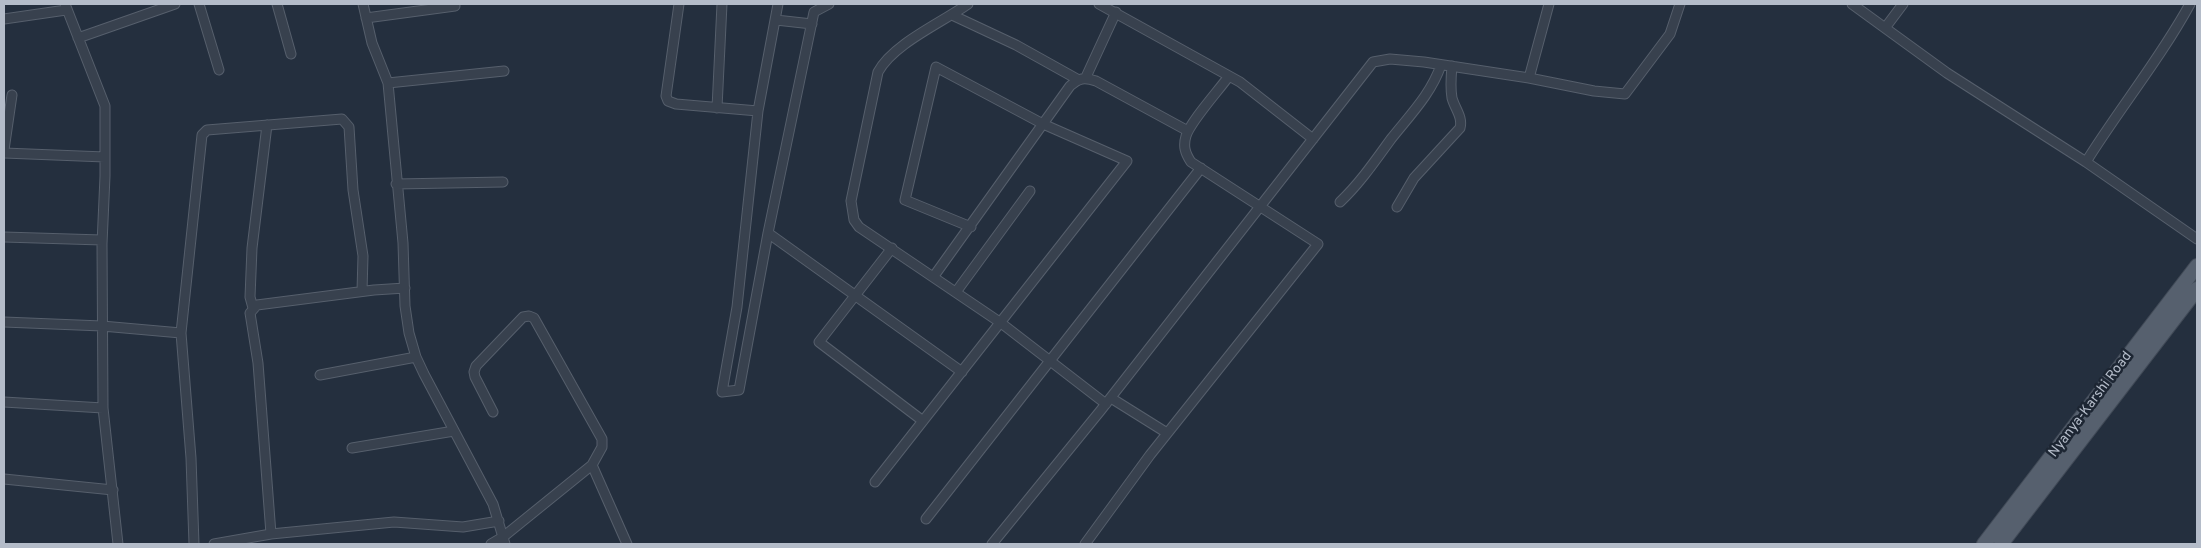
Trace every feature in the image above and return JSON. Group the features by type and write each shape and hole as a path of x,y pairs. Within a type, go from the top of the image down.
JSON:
{"main road":[{"name":"Nyanya-Karshi Road","path":"1984,544 2197,266"},
{"name":"Nyanya-Karshi Road","path":"2001,544 2197,289"}],"street":[{"path":"78,38 175,4"},
{"path":"200,4 219,70"},
{"path":"278,4 291,54"},
{"path":"364,4 372,43 388,83 403,243 404,288 409,333 416,357 493,504 504,541"},
{"path":"679,4 670,58 666,96 668,101 676,104 758,111"},
{"path":"717,108 722,4"},
{"path":"778,4 758,111 737,307 722,392 739,390 768,233 814,12 829,4"},
{"path":"968,4 884,61 875,84 851,201 851,212 854,220 859,227 934,276 1108,401 1167,433"},
{"path":"1099,4 1240,82 1313,139"},
{"path":"1529,78 1549,4"},
{"path":"992,544 1108,401 1373,62 1390,58 1529,78 1594,91 1625,94 1670,34 1680,4"},
{"path":"1852,4 1947,73 2086,162 2197,239"},
{"path":"1885,28 1902,4"},
{"path":"2086,162 2114,116 2177,27 2190,4"},
{"path":"366,18 454,6"},
{"path":"4,18 65,7 103,99 105,157 102,240 103,408 118,544"},
{"path":"934,276 971,227 1070,86 1081,78 1116,12"},
{"path":"952,15 1081,78 1105,85 1188,131"},
{"path":"776,20 812,24"},
{"path":"1340,202 1358,184 1423,99 1436,78 1441,65"},
{"path":"875,482 1128,161 1043,124 936,66 904,200 971,227"},
{"path":"1396,207 1414,178 1460,128 1461,118 1451,90 1452,66"},
{"path":"388,83 431,77 504,71"},
{"path":"1085,544 1167,433 1318,244 1191,162 1186,155 1185,147 1188,131 1229,76"},
{"path":"12,95 4,151 105,157"},
{"path":"194,544 192,458 181,333 202,136 207,130 342,119 347,122 349,127 352,190 363,256 362,292"},
{"path":"253,308 250,297 252,248 266,125"},
{"path":"926,519 1201,168"},
{"path":"396,184 503,182"},
{"path":"956,292 1030,191"},
{"path":"768,233 962,372"},
{"path":"4,237 102,240"},
{"path":"892,248 819,342 923,421"},
{"path":"271,534 258,363 250,313 257,305 404,288"},
{"path":"491,544 504,541 592,465 602,447 602,439 534,318 529,316 523,317 476,366 474,378 493,412"},
{"path":"4,322 102,326 181,333"},
{"path":"320,375 416,357"},
{"path":"4,402 103,408"},
{"path":"352,448 454,431"},
{"path":"592,465 626,544"},
{"path":"4,479 113,490"},
{"path":"214,544 271,534 394,522 463,527 499,521"}]}
